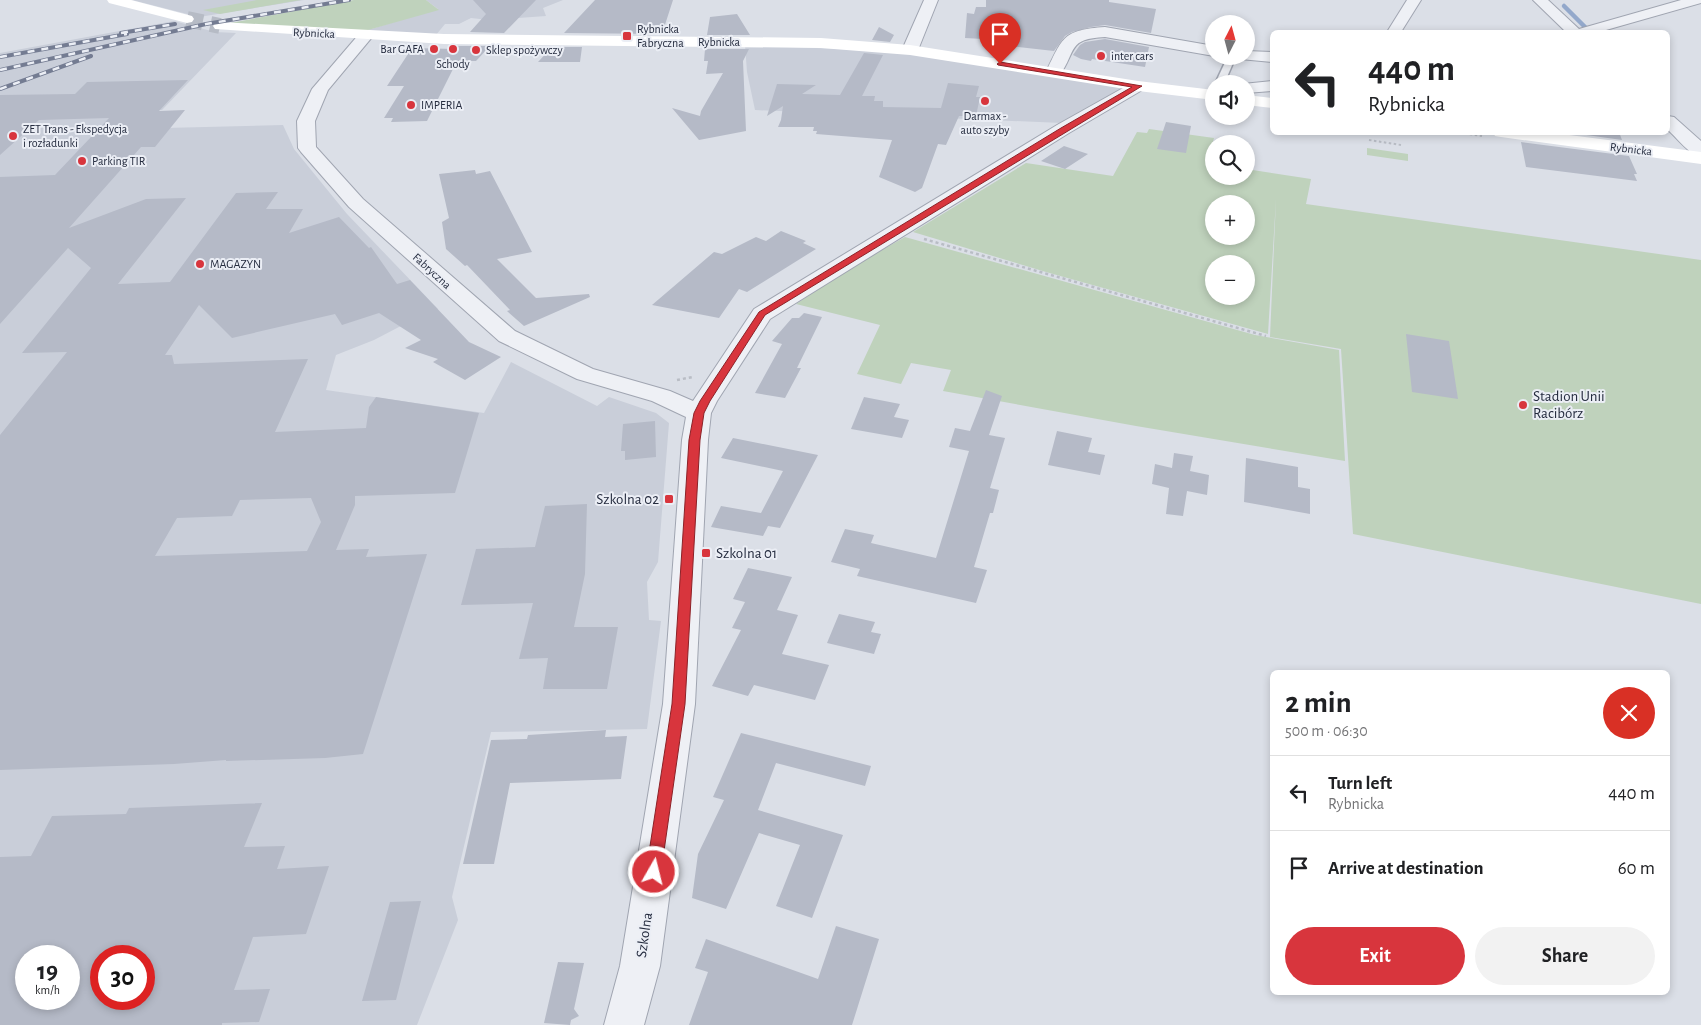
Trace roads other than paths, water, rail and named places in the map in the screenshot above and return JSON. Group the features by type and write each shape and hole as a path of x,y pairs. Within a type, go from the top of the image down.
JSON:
{"street":[{"path":"114,0 187,19"},
{"path":"910,50 931,0"},
{"path":"1395,30 1414,0"},
{"path":"1540,0 1572,30"},
{"path":"1591,30 1697,0"},
{"name":"Rybnicka","path":"220,26 365,36 517,41 821,43 910,50 1138,86 1205,94"},
{"path":"1054,72 1068,42 1086,33 1105,32 1205,49"},
{"name":"Fabryczna","path":"365,36 320,89 306,120 307,148 356,202 506,336 585,374 662,396 699,413"},
{"path":"1255,56 1270,57"},
{"name":"Szkolna","path":"624,1025 640,966 678,704 695,440 699,413 725,368 762,314 1063,129 1138,86"},
{"path":"1255,87 1270,86"},
{"path":"1255,101 1270,103"},
{"path":"1670,123 1692,142 1701,153"},
{"name":"Rybnicka","path":"1524,135 1701,158"}],"waterway":[{"path":"1564,6 1586,28"}],"tunnel":[{"path":"187,19 220,26"}],"railway":[{"path":"0,70 206,24 349,0"},
{"path":"121,33 175,24"},
{"path":"0,57 127,34"},
{"path":"0,89 91,56"}],"place":[{"name":"Rybnicka Fabryczna","path":"627,36"},
{"name":"Bar GAFA","path":"434,49"},
{"name":"Schody","path":"453,49"},
{"name":"Sklep spożywczy","path":"476,50"},
{"name":"inter cars","path":"1101,56"},
{"name":"Darmax - auto szyby","path":"985,101"},
{"name":"IMPERIA","path":"411,105"},
{"name":"ZET Trans - Ekspedycja i rozładunki","path":"13,136"},
{"name":"Parking TIR","path":"82,161"},
{"name":"MAGAZYN","path":"200,264"},
{"name":"Stadion Unii Racibórz","path":"1523,405"},
{"name":"Szkolna 02","path":"669,499"},
{"name":"Szkolna 01","path":"706,553"}]}
